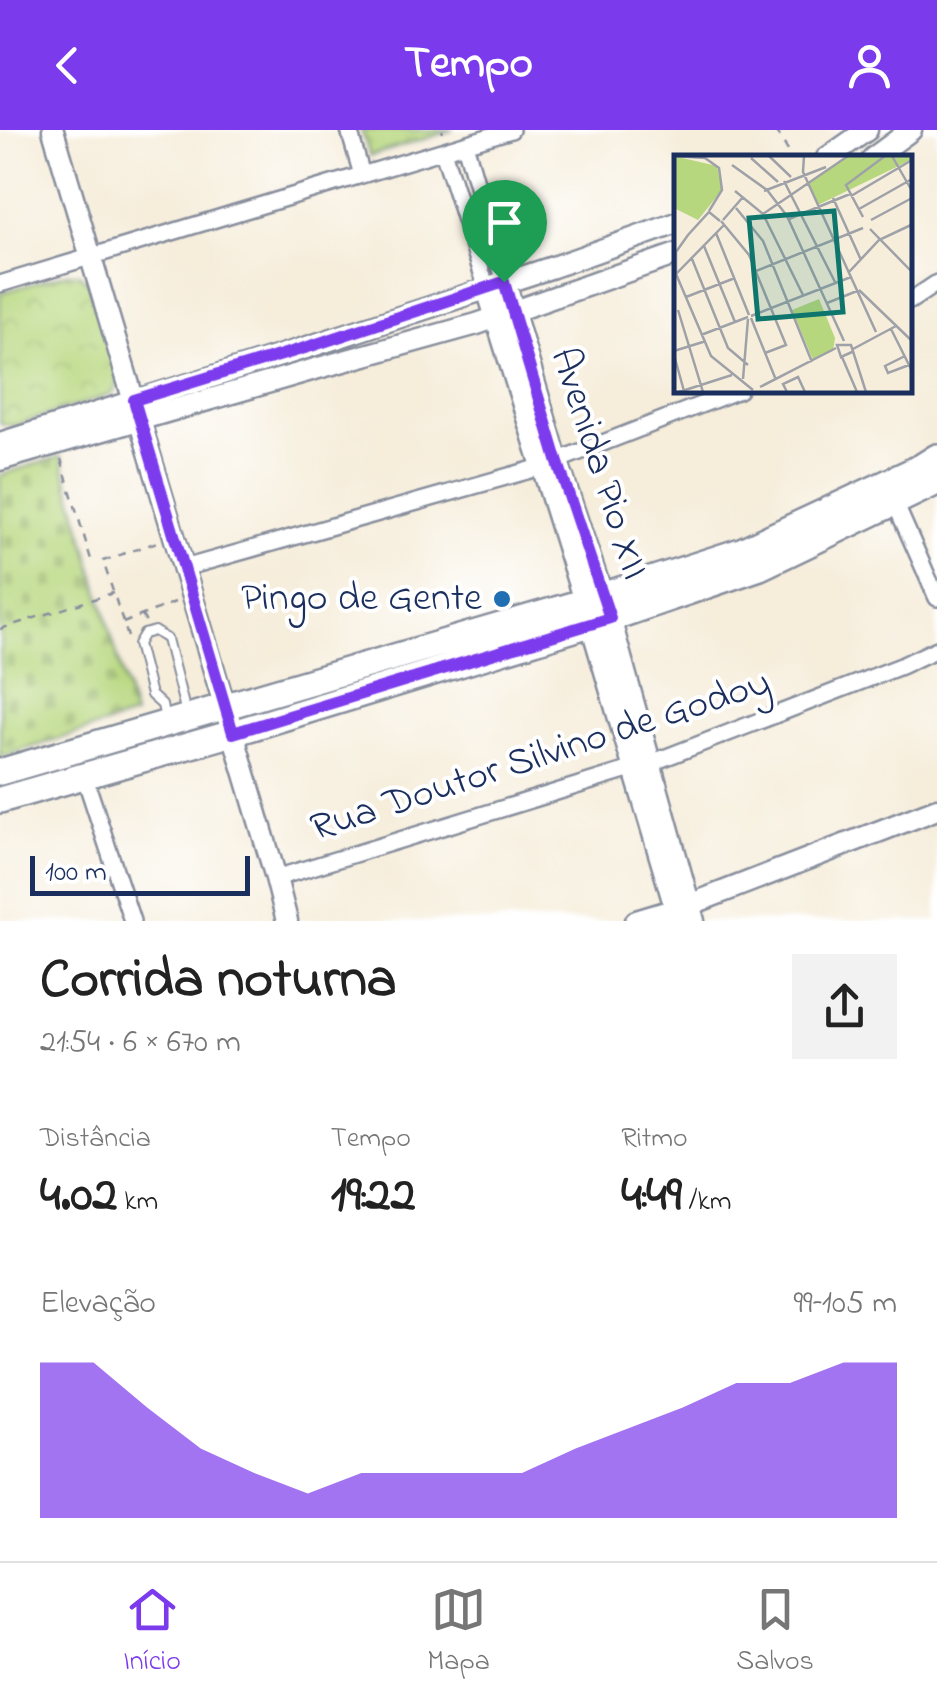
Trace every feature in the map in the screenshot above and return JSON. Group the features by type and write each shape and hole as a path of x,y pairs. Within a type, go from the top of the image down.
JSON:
{"main road":[{"path":"0,800 233,733 597,610 752,547 937,456"},
{"path":"0,772 225,707 760,567 937,482"}],"street":[{"path":"53,130 286,921"},
{"path":"349,130 362,175"},
{"path":"0,284 511,130"},
{"path":"830,155 867,130"},
{"path":"877,155 912,130"},
{"name":"Avenida Pio XII","path":"465,144 496,285 597,610 685,914"},
{"name":"Avenida Pio XII","path":"443,151 496,285"},
{"path":"136,410 308,347 674,225"},
{"path":"0,446 505,315 674,255"},
{"path":"912,300 937,283"},
{"path":"184,568 549,464 734,392"},
{"path":"895,502 937,598"},
{"name":"Rua Doutor Silvino de Godoy","path":"276,878 642,766 937,649"},
{"path":"84,775 132,921"},
{"path":"636,921 685,914 937,809"}],"lane":[{"path":"155,630 167,640 177,720 151,695 138,644 144,634 155,630"}],"path":[{"path":"776,130 790,155"},
{"path":"60,456 92,562"},
{"path":"135,634 130,643 103,561 162,540"},
{"path":"0,629 114,593"},
{"path":"123,623 181,600"},
{"path":"142,615 145,623 150,622"}],"green space":[{"path":"361,130 453,130 370,156"},
{"path":"67,273 79,274 89,283 119,379 114,392 13,426 0,423 0,293"},
{"path":"61,456 134,716 0,757 0,475"}],"place":[{"name":"Pingo de Gente","path":"502,599"}],"route":[{"path":"504,282 557,460 610,618 233,733 134,400 504,282"}]}
